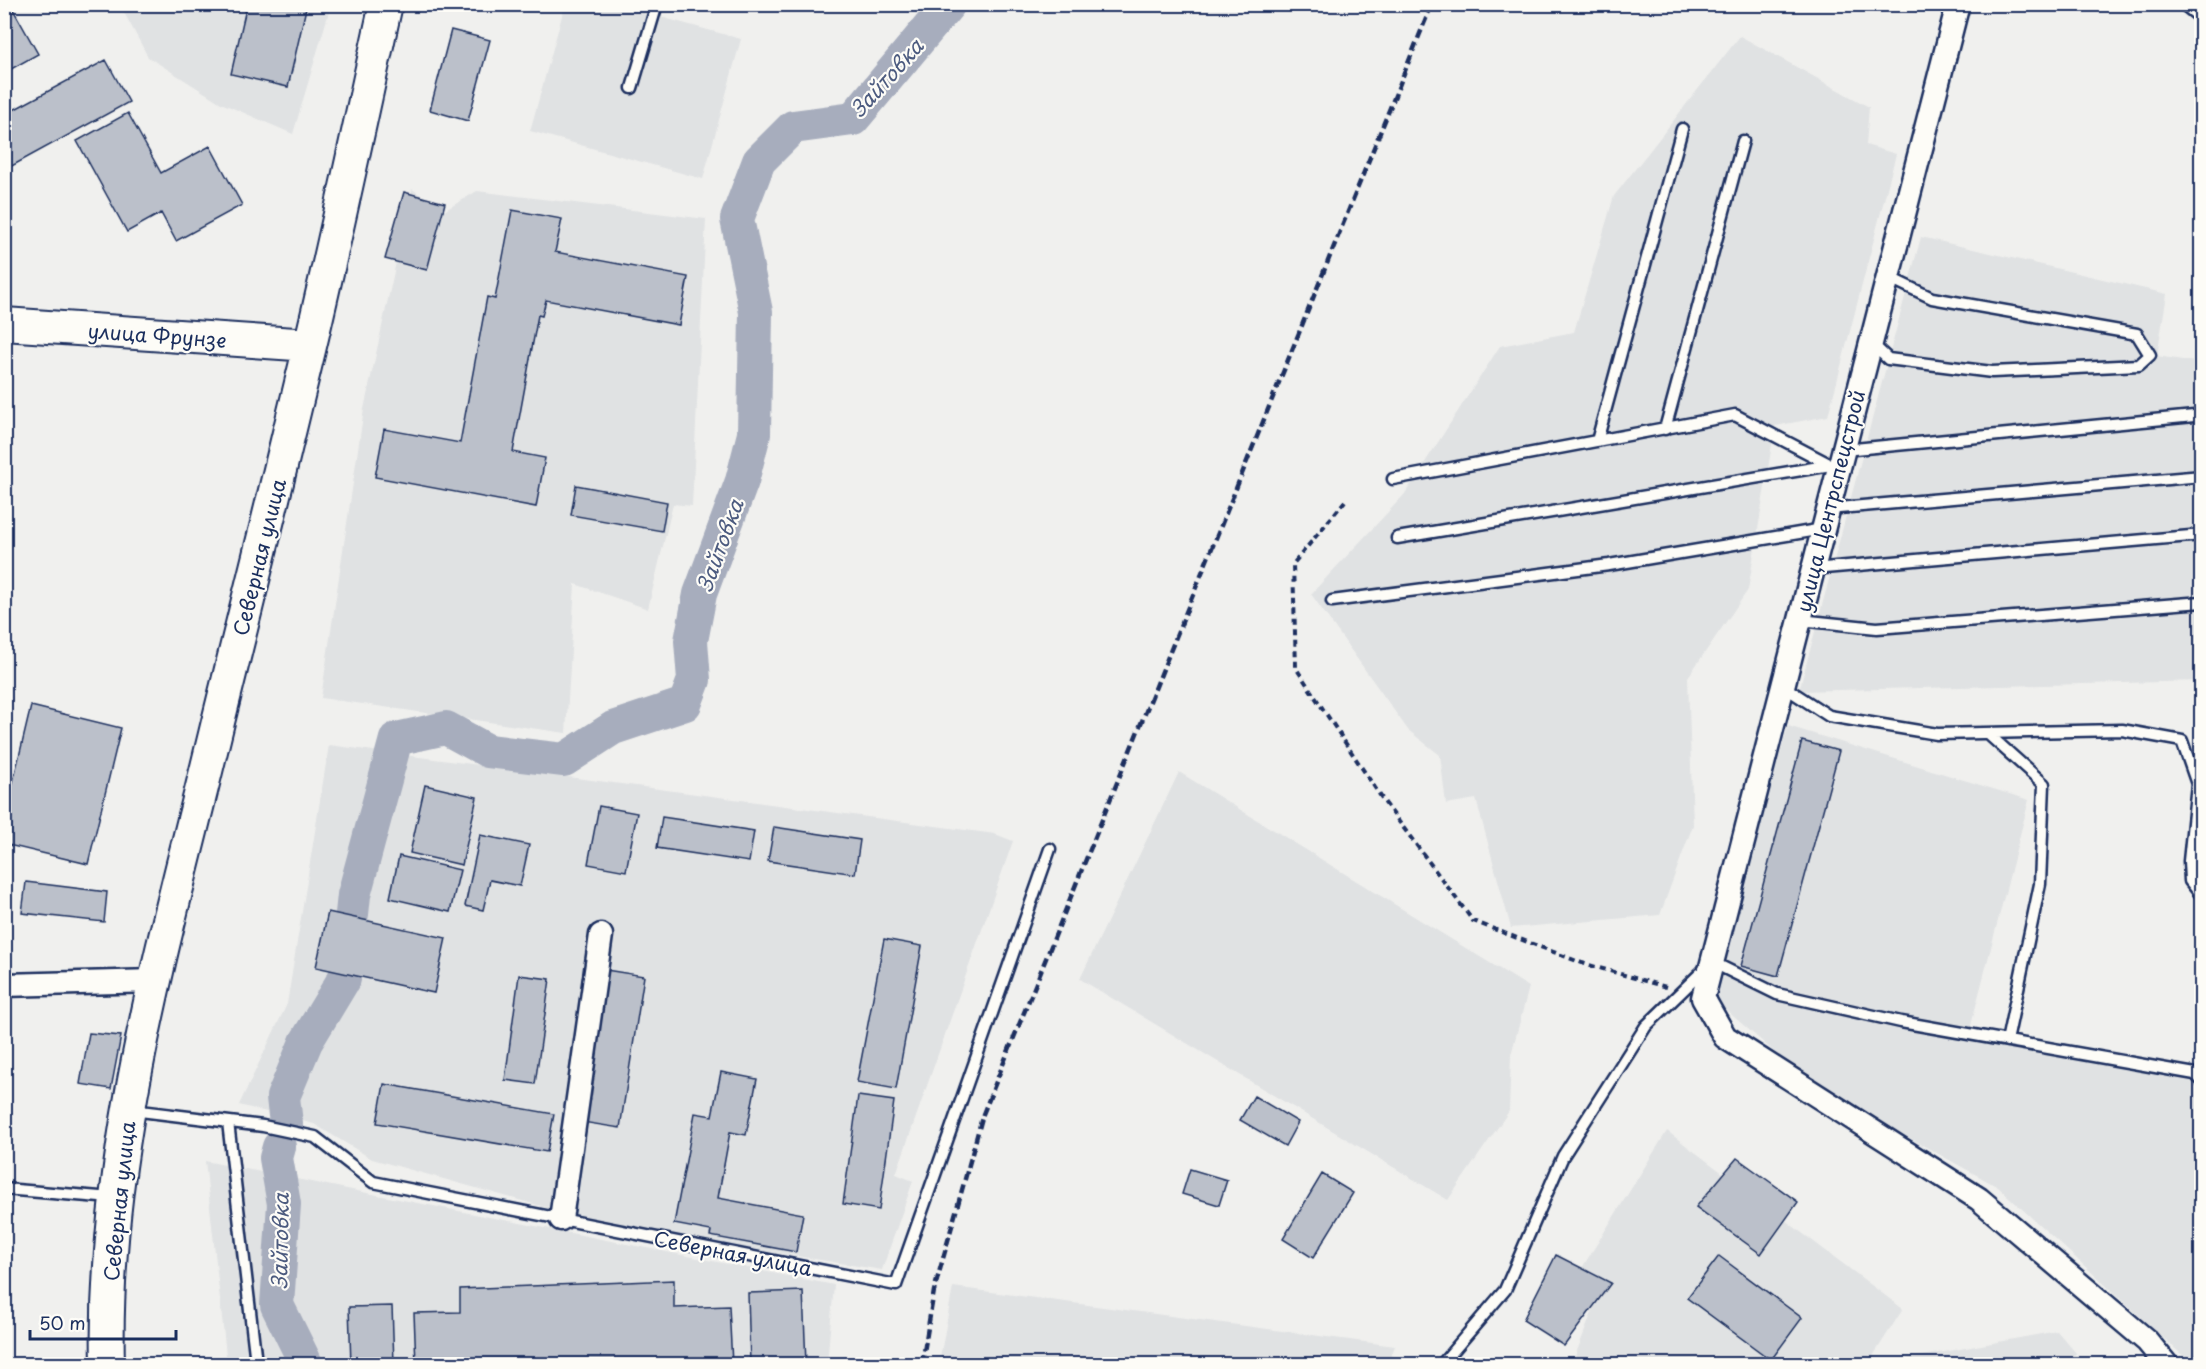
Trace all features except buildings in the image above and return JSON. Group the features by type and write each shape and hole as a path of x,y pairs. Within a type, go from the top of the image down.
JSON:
{"main road":[{"name":"Северная улица","path":"108,1365 107,1323 116,1198 129,1110 155,981 310,345 386,4"},
{"name":"улица Фрунзе","path":"4,324 310,345"}],"street":[{"name":"улица Центрспецстрой","path":"1692,995 1712,962 1826,519 1838,460 1871,343 1958,4"},
{"path":"561,1219 601,935"},
{"path":"4,985 155,981"},
{"path":"1692,995 1725,1037 1979,1199 2147,1341 2166,1365"}],"lane":[{"path":"632,88 657,4"},
{"path":"2183,4 2202,19"},
{"path":"1597,441 1682,129"},
{"path":"1665,429 1743,141"},
{"path":"1871,343 1888,359 1992,372 2139,365 2150,355 2137,334 1932,298 1888,277"},
{"path":"1393,479 1735,416 1838,460"},
{"path":"1397,537 1838,460 2194,416"},
{"path":"1332,601 1609,565 1826,519 2202,476"},
{"path":"1813,569 2202,535"},
{"path":"1800,620 1877,628 2202,602"},
{"path":"1783,686 1829,716 1938,734 2122,730 2182,741 2198,784 2188,861 2190,881 2202,896"},
{"path":"1988,734 2044,784 2040,884 2007,1041"},
{"name":"Северная улица","path":"129,1110 263,1126 315,1137 373,1182 896,1286 1050,849"},
{"path":"1712,962 1777,994 1902,1022 2195,1074 2202,1081"},
{"path":"1442,1365 1505,1290 1563,1156 1646,1026 1692,995"},
{"path":"228,1122 255,1354"},
{"path":"4,1190 116,1198"}],"path":[{"path":"1345,501 1293,564 1296,668 1385,803 1473,921 1582,963 1692,995"}],"shaded area":[{"path":"120,5 331,5 293,134 221,103 148,57"},
{"path":"565,5 617,5 741,39 703,179 530,131"},
{"path":"1740,36 1869,107 1866,145 1896,154 1828,416 1775,426 1748,590 1688,677 1693,825 1660,915 1511,928 1476,799 1446,804 1440,755 1408,730 1311,594 1404,495 1500,346 1574,332 1614,196"},
{"path":"412,189 444,211 477,191 706,219 692,506 673,504 648,609 575,584 566,733 321,698 364,409"},
{"path":"1921,237 2167,294 2157,356 2195,362 2201,410 2201,681 1799,691"},
{"path":"1788,726 2029,800 1969,1033 2198,1080 2201,1084 2201,1364 2192,1364 1998,1187 1809,1082 1718,1003 1715,982"},
{"path":"329,745 995,834 1013,841 896,1174 913,1181 882,1270 612,1226 372,1159 314,1124 239,1105 287,1004"},
{"path":"1179,772 1529,987 1511,1055 1509,1111 1448,1200 1080,979"},
{"path":"1667,1131 1903,1309 1873,1356 1884,1363 2057,1331 2076,1353 2069,1364 1572,1364 1596,1302 1572,1284"},
{"path":"205,1161 834,1285 827,1364 227,1364"},
{"path":"953,1287 1395,1346 1388,1364 939,1364"}],"waterway":[{"name":"Зайтовка","path":"352,914 354,895 396,739 446,728 488,751 564,760 613,728 685,704 694,680 691,641 700,594 742,481 754,434 756,312 737,219 759,161 793,127 853,119 949,4"},
{"name":"Зайтовка","path":"286,1124 283,1097 306,1042 344,979"},
{"name":"Зайтовка","path":"279,1147 276,1158 284,1204 277,1305 306,1364"}],"railway":[{"path":"922,1364 934,1291 983,1114 1432,4"}]}
